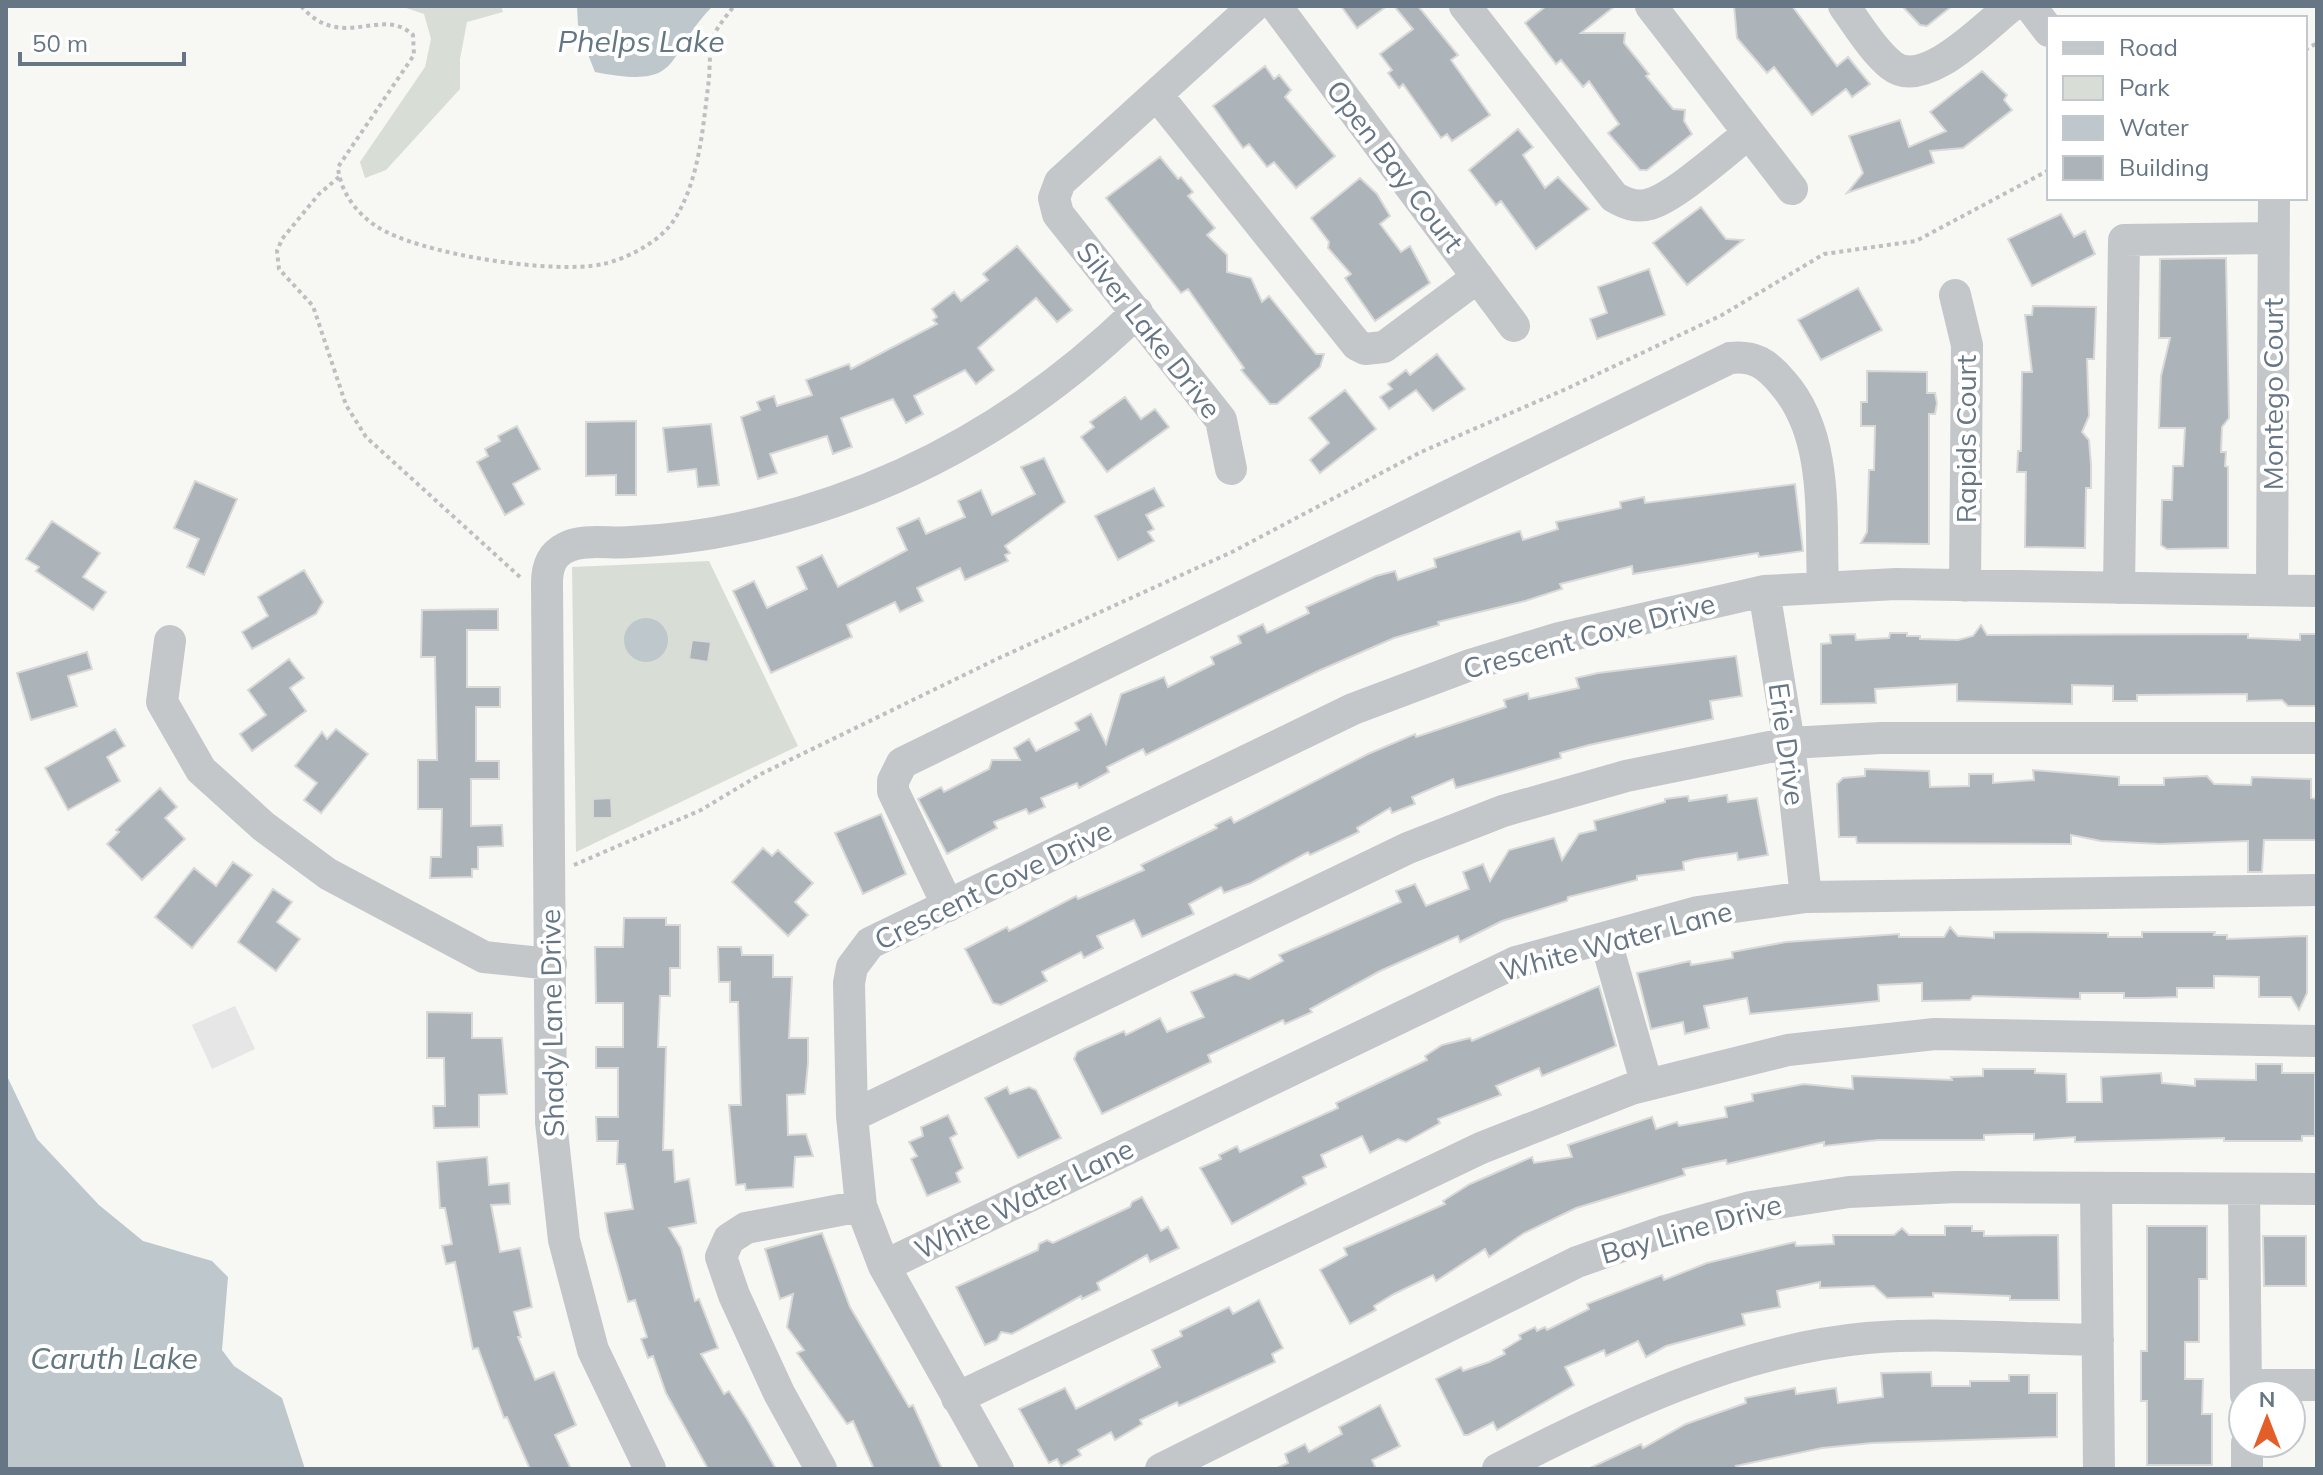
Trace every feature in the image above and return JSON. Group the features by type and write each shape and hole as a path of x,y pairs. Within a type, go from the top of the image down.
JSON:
{"street":[{"path":"1254,6 1157,95 1357,345 1375,349 1384,347 1478,277"},
{"name":"Open Bay Court","path":"1276,6 1514,326"},
{"path":"1465,6 1614,197 1624,203 1636,206 1659,201 1749,133"},
{"path":"1651,6 1792,189"},
{"path":"1844,6 1889,63 1908,73 1930,69 2011,6"},
{"path":"2030,6 2047,28"},
{"name":"Silver Lake Drive","path":"1157,95 1060,182 1054,198 1058,214 1221,420 1231,469"},
{"name":"Montego Court","path":"2272,590 2274,200"},
{"path":"2119,588 2124,240 2273,238"},
{"name":"Rapids Court","path":"1955,295 1967,345 1965,586"},
{"name":"Shady Lane Drive","path":"650,1469 593,1350 564,1240 551,1122 547,572 551,561 558,552 579,543 676,538 771,521 829,505 907,474 990,430 1029,404 1080,365 1137,312"},
{"path":"948,906 893,791 893,781 902,763 1730,358 1753,358 1764,363 1798,399 1811,428 1817,459 1823,588"},
{"name":"Crescent Cove Drive","path":"852,1116 849,983 852,967 870,943 1353,709 1470,665 1559,638 1764,591 1965,586 2317,591"},
{"name":"Erie Drive","path":"1764,591 1789,743 1806,897"},
{"path":"170,641 162,702 201,770 263,826 328,874 484,957 551,964"},
{"path":"998,1469 884,1266 861,1206 852,1116 1408,848 1503,811 1626,776 1789,743 1881,738 2317,738"},
{"name":"White Water Lane","path":"884,1266 1516,962 1698,912 1806,897 2317,890"},
{"path":"1605,938 1647,1085"},
{"path":"957,1398 1481,1148 1647,1085 1788,1050 1935,1034 2317,1041"},
{"name":"Bay Line Drive","path":"1161,1469 1577,1262 1662,1232 1751,1207 1849,1192 1957,1187 2317,1189"},
{"path":"2096,1188 2099,1469"},
{"path":"2244,1189 2246,1379"},
{"path":"821,1469 779,1393 734,1295 721,1257 729,1239 746,1228 861,1206"},
{"path":"1498,1469 1607,1413 1770,1357 1866,1338 2098,1340"}],"path":[{"path":"301,6 312,19 328,28 386,25 404,27 413,35 414,55 399,81 347,148 338,167 340,186 350,200 376,226 414,243 464,255 550,267 603,264 650,244 674,222 689,187 702,139 714,33 734,6"},
{"path":"550,868 590,860 603,850 701,810 789,760 1298,519 1421,452 1566,389 1722,315 1824,254 1916,241 2047,171"},
{"path":"339,177 319,194 282,239 277,251 279,269 313,306 346,405 366,437 524,581"}],"shaded area":[{"path":"235,1006 255,1049 212,1069 192,1025"}],"green space":[{"path":"400,6 501,6 503,12 467,22 460,59 460,89 386,170 365,178 360,162 425,67 431,39 424,14"},
{"path":"709,561 798,746 576,852 572,567"}],"water":[{"name":"Phelps Lake","path":"577,6 713,6 669,65 645,76 624,76 595,72 587,52 595,51 597,44 578,25"},
{"path":"646,618 661,625 668,640 661,655 646,662 631,655 624,640 631,625"},
{"name":"Caruth Lake","path":"6,1074 37,1139 99,1205 143,1241 212,1261 228,1277 222,1350 234,1366 282,1398 305,1469 6,1469"}],"building":[{"path":"1341,6 1387,6 1357,28"},
{"path":"1394,6 1418,6 1458,55 1451,60 1490,115 1452,141 1447,134 1441,138 1403,84 1399,88 1388,73 1392,70 1380,54 1413,29"},
{"path":"1546,6 1615,6 1581,33 1625,33 1624,43 1649,74 1646,76 1673,109 1685,110 1684,121 1692,134 1647,170 1640,170 1608,133 1619,124 1589,81 1583,87 1561,60 1556,64 1525,23"},
{"path":"1734,6 1792,6 1837,66 1848,57 1870,84 1852,97 1846,89 1812,115 1774,67 1767,73 1737,38"},
{"path":"1902,6 1952,6 1927,26 1920,25"},
{"path":"1265,66 1274,79 1279,75 1291,90 1285,97 1335,156 1296,188 1274,162 1267,167 1249,144 1243,148 1213,106"},
{"path":"1982,71 2007,95 2004,100 2012,110 1963,148 1930,151 1934,163 1847,193 1863,173 1849,136 1900,120 1909,147 1946,131 1930,112"},
{"path":"1518,129 1533,147 1523,155 1545,188 1558,177 1589,209 1536,249 1501,201 1496,205 1469,170"},
{"path":"1160,157 1193,192 1188,196 1215,228 1207,235 1227,255 1227,272 1251,278 1262,302 1269,296 1316,354 1324,354 1320,367 1277,404 1270,404 1241,370 1244,368 1188,289 1181,293 1106,198"},
{"path":"1360,178 1377,194 1390,216 1380,224 1401,252 1410,246 1430,283 1375,321 1345,278 1351,274 1328,248 1329,242 1311,218"},
{"path":"1701,207 1726,239 1743,240 1687,285 1653,243"},
{"path":"2061,214 2074,237 2085,231 2095,254 2032,286 2008,239"},
{"path":"1017,246 1072,310 1057,322 1036,298 978,348 994,370 976,384 965,370 914,396 923,414 906,423 893,399 841,418 852,447 833,454 827,436 770,454 777,473 758,479 741,417 760,410 757,402 774,396 777,406 812,395 806,380 849,364 851,369 937,324 933,320 937,317 932,309 954,292 961,301 988,280 983,274"},
{"path":"2226,258 2229,418 2222,427 2221,452 2226,452 2225,466 2228,467 2228,548 2167,549 2161,545 2162,500 2172,500 2173,466 2183,466 2185,428 2159,428 2161,376 2170,338 2159,338 2160,259"},
{"path":"1649,269 1665,315 1597,339 1590,319 1607,313 1598,287"},
{"path":"1858,288 1882,330 1821,360 1798,320"},
{"path":"2033,306 2096,307 2094,359 2087,359 2089,416 2082,432 2089,440 2091,465 2091,488 2086,488 2085,548 2025,547 2026,472 2017,472 2018,451 2021,451 2022,372 2032,372 2025,315 2032,315"},
{"path":"1437,354 1465,389 1433,411 1416,390 1389,409 1380,397 1392,389 1388,384 1406,370 1410,375"},
{"path":"1867,371 1927,372 1927,393 1935,393 1935,414 1929,414 1929,544 1861,543 1867,532 1869,470 1874,470 1875,426 1861,426 1861,402 1867,402"},
{"path":"1345,390 1376,429 1320,473 1310,460 1329,443 1309,418"},
{"path":"1125,397 1141,419 1155,409 1169,427 1107,472 1081,437 1094,427 1090,422"},
{"path":"636,421 636,495 616,495 616,475 586,476 586,422"},
{"path":"711,424 719,485 698,487 696,469 668,472 663,428"},
{"path":"517,426 540,469 513,484 524,504 505,515 477,462 488,456 485,449 500,441 498,436"},
{"path":"1044,458 1065,502 1005,546 1010,553 1005,555 1008,561 965,580 960,568 917,588 923,601 900,612 895,602 847,625 852,637 771,673 733,591 754,581 767,608 807,589 797,567 822,555 838,587 907,550 897,528 919,518 926,534 965,517 958,501 981,490 992,515 1035,494 1021,467"},
{"path":"195,481 237,499 204,575 187,567 199,539 174,528"},
{"path":"1795,484 1803,551 1759,557 1758,553 1633,574 1632,566 1560,584 1562,589 1525,601 1438,622 1439,625 1394,638 1318,671 1146,755 1143,749 1107,767 1109,772 1079,788 1077,783 1041,798 1045,807 1029,814 1026,809 994,822 997,828 947,854 918,799 941,787 944,792 989,769 992,760 1020,760 1014,748 1029,739 1036,751 1079,730 1075,723 1091,714 1106,744 1121,694 1164,677 1168,687 1214,664 1211,657 1241,643 1238,636 1263,624 1267,633 1309,613 1306,607 1376,576 1395,571 1398,580 1436,567 1434,559 1520,531 1523,540 1558,529 1556,522 1621,508 1620,502 1644,497 1645,503"},
{"path":"1154,488 1164,506 1146,515 1154,529 1148,532 1154,541 1118,560 1095,516"},
{"path":"52,521 100,553 83,577 106,592 93,610 36,571 39,567 26,559"},
{"path":"304,570 323,602 316,614 252,649 242,632 268,616 258,597"},
{"path":"498,609 498,630 467,630 467,687 500,687 500,707 476,707 476,761 499,761 499,779 471,779 471,826 502,825 503,846 478,847 478,869 472,869 472,877 430,878 431,857 441,857 442,809 418,809 418,760 437,760 435,657 421,657 422,610"},
{"path":"1981,625 1987,635 2248,634 2248,638 2300,640 2300,634 2317,634 2317,706 2288,706 2282,700 2247,701 2247,694 2137,695 2137,701 2113,701 2113,686 2072,685 2072,704 1957,701 1957,684 1875,689 1876,703 1821,704 1821,644 1831,643 1830,635 1855,634 1856,640 1889,638 1890,633 1907,633 1907,636 1920,636 1920,639 1958,640 1973,636"},
{"path":"692,640 711,642 708,662 689,659"},
{"path":"87,652 92,669 68,676 77,706 31,720 17,673"},
{"path":"1736,656 1742,696 1710,701 1713,719 1589,745 1560,753 1561,758 1456,788 1453,779 1412,797 1415,804 1392,813 1390,808 1357,828 1359,832 1310,855 1308,852 1251,883 1224,893 1221,887 1189,904 1194,914 1142,937 1134,920 1097,936 1103,948 1084,958 1081,952 1042,972 1047,981 1001,1005 993,1003 965,949 1007,927 1009,931 1076,896 1078,899 1144,870 1141,865 1217,828 1215,825 1231,817 1234,823 1368,754 1415,734 1416,737 1506,707 1504,700 1528,693 1529,699 1579,688 1576,678 1598,673"},
{"path":"289,659 304,678 290,688 306,711 252,751 240,734 266,715 248,690"},
{"path":"115,729 125,746 107,757 120,781 68,810 45,768"},
{"path":"336,729 368,754 321,813 304,800 317,783 295,766 322,732 327,739"},
{"path":"1865,769 1929,771 1930,787 1969,786 1969,774 1993,774 1993,783 2034,780 2033,770 2119,777 2119,785 2164,785 2164,778 2207,776 2214,784 2251,785 2252,777 2311,779 2311,798 2317,799 2317,840 2264,840 2262,872 2248,872 2248,841 2160,844 2101,841 2071,835 2071,844 1857,843 1856,837 1839,837 1837,784 1843,778 1865,776"},
{"path":"160,788 177,807 165,818 185,839 142,880 107,844 119,832 116,830"},
{"path":"1727,795 1728,802 1757,798 1768,855 1738,860 1737,853 1683,862 1684,870 1637,876 1637,880 1568,897 1567,901 1502,921 1460,942 1458,936 1380,971 1310,1009 1312,1012 1285,1024 1283,1020 1208,1055 1211,1062 1102,1114 1074,1059 1077,1052 1085,1048 1124,1031 1126,1035 1160,1018 1167,1032 1204,1017 1191,992 1235,974 1249,979 1283,961 1279,955 1401,902 1396,891 1415,884 1426,906 1469,889 1463,872 1483,864 1490,881 1509,850 1554,838 1562,860 1579,834 1596,830 1594,821 1665,802 1665,799 1688,796 1689,801"},
{"path":"611,798 612,818 593,818 593,799"},
{"path":"881,814 906,874 863,894 835,833"},
{"path":"763,848 772,856 778,850 813,883 795,902 808,915 788,936 732,882"},
{"path":"233,862 252,875 192,948 155,917 194,868 216,886"},
{"path":"273,889 292,902 277,922 300,939 276,971 238,942"},
{"path":"624,918 666,918 666,925 680,925 680,968 670,968 670,996 660,996 658,1047 666,1047 663,1150 673,1150 675,1182 689,1179 696,1223 669,1228 681,1248 695,1301 699,1299 718,1348 701,1354 724,1394 729,1391 776,1469 708,1469 666,1393 653,1356 648,1358 641,1339 647,1337 635,1300 628,1302 608,1231 605,1213 633,1209 625,1164 617,1164 618,1141 597,1141 596,1117 618,1117 618,1068 596,1068 596,1047 623,1047 623,1003 596,1003 595,947 623,947"},
{"path":"1950,927 1958,936 1994,938 1994,932 2108,933 2108,937 2142,937 2142,932 2215,932 2214,935 2227,935 2227,939 2307,936 2307,993 2299,1010 2291,997 2259,997 2259,977 2214,976 2214,988 2177,988 2177,997 2146,998 2124,998 2124,993 2080,993 2080,999 1973,996 1970,1000 1922,1001 1922,983 1878,985 1879,1001 1750,1014 1747,998 1704,1006 1709,1028 1685,1034 1683,1022 1651,1029 1637,973 1690,961 1691,965 1733,958 1732,952 1786,942 1899,934 1899,937 1944,937"},
{"path":"718,947 741,947 742,955 773,955 773,977 792,977 789,1038 808,1038 808,1063 805,1094 787,1095 788,1135 806,1134 813,1156 795,1157 793,1187 746,1190 745,1184 736,1185 729,1105 741,1105 738,1002 730,1002 730,982 719,982"},
{"path":"1599,986 1616,1046 1542,1076 1539,1068 1496,1086 1501,1095 1438,1119 1440,1123 1406,1142 1398,1139 1370,1153 1362,1136 1321,1155 1326,1167 1303,1177 1306,1184 1232,1224 1200,1168 1221,1159 1219,1155 1237,1146 1240,1152 1338,1108 1336,1103 1427,1060 1425,1056 1442,1045 1470,1038 1472,1041"},
{"path":"427,1012 472,1013 472,1038 502,1038 507,1094 479,1095 479,1127 434,1128 433,1106 445,1106 444,1058 427,1058"},
{"path":"2256,1064 2282,1064 2282,1073 2315,1073 2315,1136 2302,1136 2302,1141 2224,1141 2224,1138 2075,1142 2075,1137 2034,1140 2034,1134 2018,1134 1984,1135 1984,1140 1878,1140 1824,1146 1824,1142 1727,1164 1726,1160 1683,1169 1685,1175 1576,1208 1524,1233 1489,1257 1485,1249 1436,1281 1433,1275 1394,1294 1374,1306 1376,1310 1350,1324 1320,1270 1347,1255 1344,1248 1445,1204 1443,1201 1470,1184 1532,1157 1534,1163 1572,1157 1568,1145 1652,1117 1656,1129 1677,1122 1679,1126 1727,1117 1725,1107 1753,1101 1752,1094 1804,1084 1853,1089 1852,1076 1952,1080 1951,1077 1983,1076 1983,1069 2035,1069 2035,1073 2066,1074 2067,1102 2102,1102 2101,1077 2161,1073 2162,1083 2195,1086 2195,1079 2256,1080"},
{"path":"1007,1087 1010,1094 1029,1087 1036,1090 1061,1138 1018,1158 985,1098"},
{"path":"948,1115 957,1134 950,1138 963,1168 956,1173 960,1182 927,1196 911,1159 917,1156 909,1142 923,1136 921,1127"},
{"path":"487,1157 489,1185 509,1183 510,1204 491,1205 500,1252 520,1248 532,1307 514,1312 521,1337 518,1337 535,1380 554,1372 576,1425 555,1435 571,1469 530,1469 507,1417 504,1418 478,1348 473,1349 455,1262 446,1264 442,1246 452,1244 445,1208 440,1208 437,1162"},
{"path":"1142,1197 1161,1231 1168,1227 1179,1248 1150,1262 1147,1255 1097,1283 1100,1290 1082,1299 1081,1296 1012,1334 1001,1332 997,1340 985,1345 956,1287 1038,1250 1039,1244 1047,1240 1053,1243 1130,1207 1132,1202"},
{"path":"1945,1226 1972,1226 1972,1231 1984,1231 1984,1236 2058,1235 2059,1300 2010,1300 2010,1296 1933,1293 1933,1297 1887,1298 1874,1286 1820,1288 1820,1282 1777,1291 1780,1307 1742,1314 1745,1325 1666,1346 1646,1357 1638,1341 1606,1356 1604,1350 1565,1367 1574,1385 1497,1430 1493,1422 1468,1435 1464,1435 1436,1379 1461,1367 1463,1371 1489,1362 1505,1354 1503,1350 1521,1339 1519,1335 1535,1327 1537,1331 1545,1327 1547,1330 1589,1309 1587,1304 1662,1275 1664,1280 1707,1263 1795,1242 1796,1246 1834,1244 1833,1235 1894,1235 1902,1228 1909,1235 1945,1235"},
{"path":"2147,1226 2207,1226 2207,1279 2199,1279 2199,1342 2185,1342 2185,1379 2203,1379 2202,1414 2212,1414 2212,1465 2147,1465 2147,1401 2141,1401 2141,1351 2147,1351"},
{"path":"822,1233 850,1307 909,1407 913,1405 942,1469 874,1469 853,1421 847,1424 797,1353 804,1350 787,1327 793,1294 780,1299 765,1249"},
{"path":"2263,1236 2306,1236 2306,1286 2264,1286"},
{"path":"1259,1300 1283,1348 1272,1354 1275,1362 1179,1406 1177,1402 1140,1420 1142,1424 1115,1440 1111,1432 1078,1450 1081,1455 1061,1466 1057,1459 1049,1463 1019,1409 1065,1388 1076,1409 1160,1367 1152,1350 1182,1336 1180,1331 1229,1307 1233,1314"},
{"path":"1931,1372 1932,1386 1970,1386 1970,1381 2009,1381 2009,1375 2029,1375 2029,1393 2057,1393 2057,1437 1872,1443 1822,1448 1736,1466 1738,1469 1588,1469 1641,1444 1643,1448 1686,1424 1746,1403 1745,1398 1795,1388 1796,1394 1836,1388 1838,1403 1883,1397 1881,1373"},
{"path":"1380,1405 1400,1446 1372,1460 1376,1469 1275,1469 1288,1463 1285,1454 1305,1444 1309,1452 1342,1434 1339,1427"}]}
